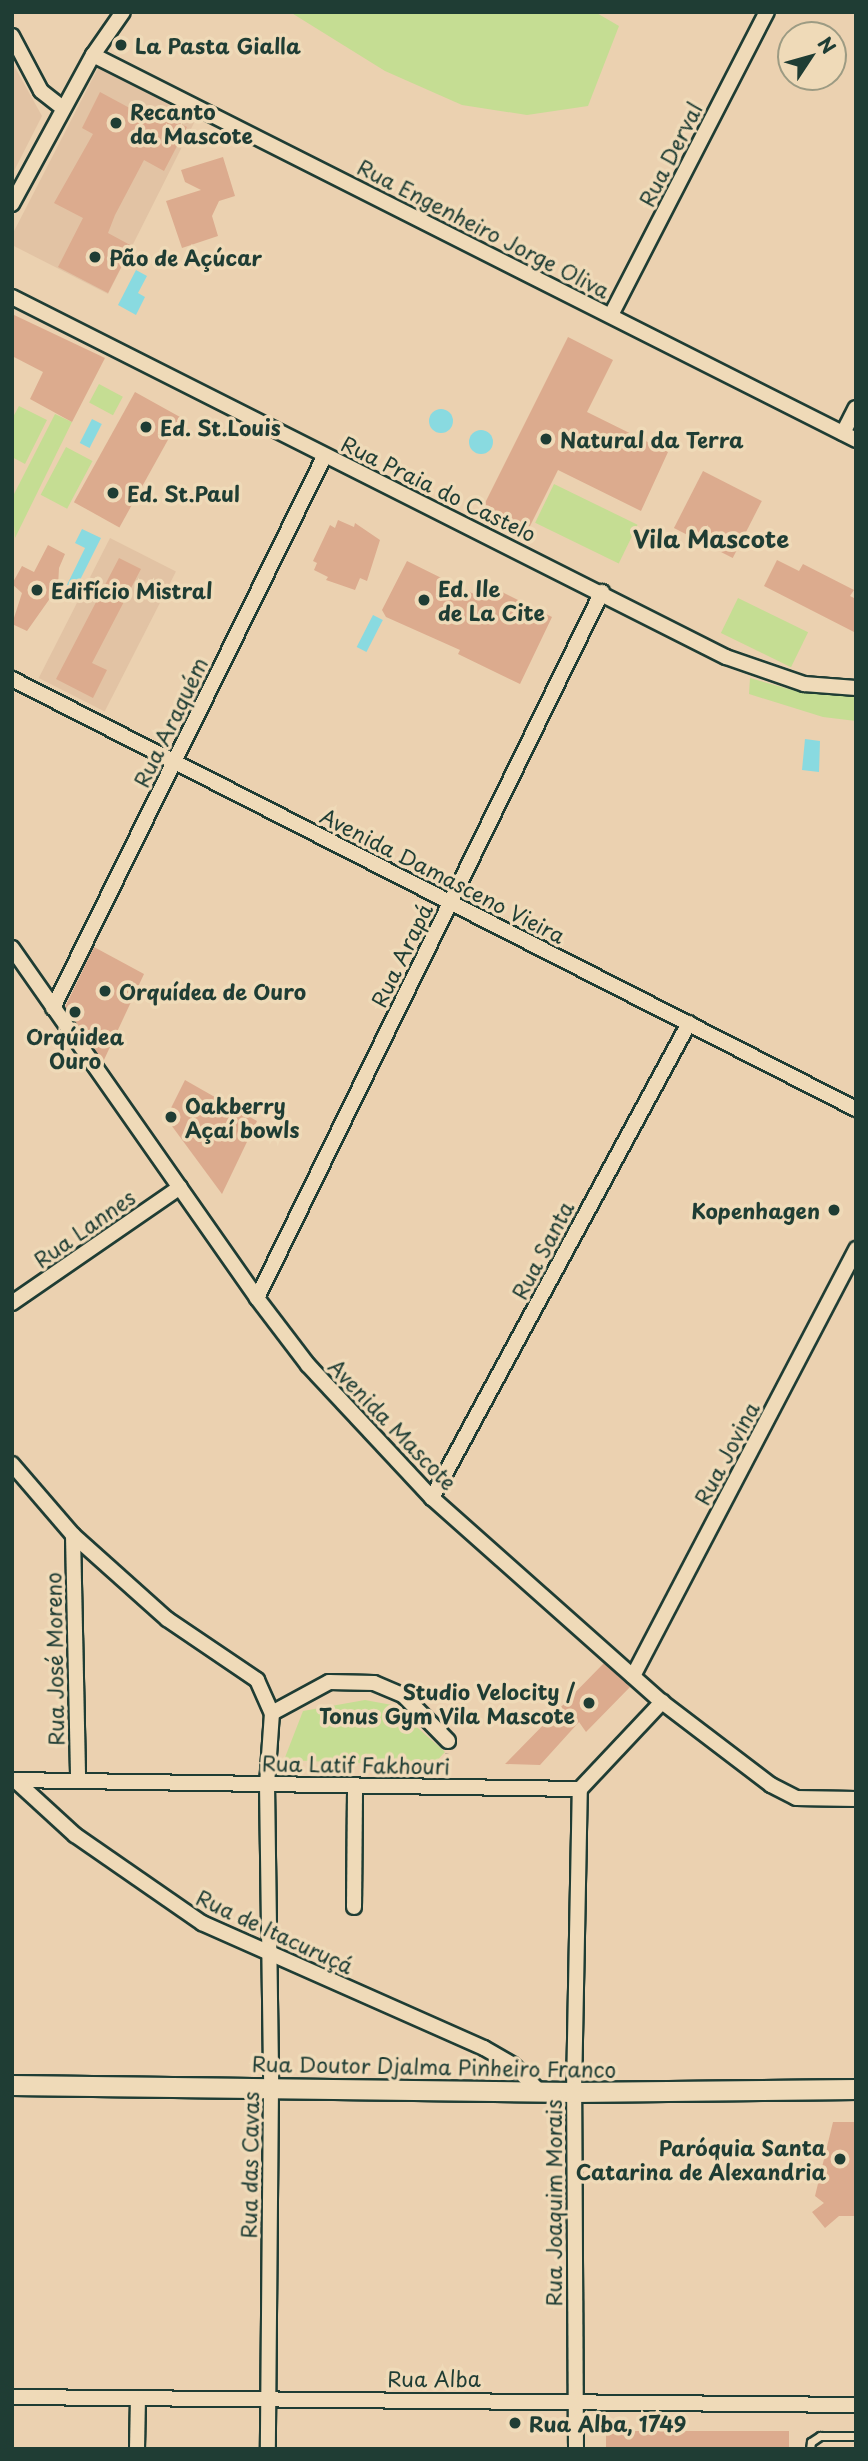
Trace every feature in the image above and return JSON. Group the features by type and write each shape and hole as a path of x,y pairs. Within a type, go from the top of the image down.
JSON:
{"street":[{"path":"12,204 93,55 122,12"},
{"name":"Rua Derval","path":"611,315 767,12"},
{"path":"12,36 41,91 63,108"},
{"name":"Rua Engenheiro Jorge Oliva","path":"93,55 849,436"},
{"name":"Rua Praia do Castelo","path":"12,297 767,674 836,690 856,688"},
{"path":"849,436 856,408"},
{"name":"Rua Araquém","path":"53,1008 325,455"},
{"name":"Rua Arapá","path":"257,1298 602,592"},
{"name":"Avenida Damasceno Vieira","path":"12,679 856,1109"},
{"name":"Avenida Mascote","path":"12,948 257,1298 308,1365 432,1498 662,1702 771,1785 796,1798 856,1799"},
{"name":"Rua Santa","path":"432,1498 689,1023"},
{"name":"Rua Lannes","path":"12,1303 180,1187"},
{"name":"Rua Jovina","path":"633,1676 856,1249"},
{"path":"12,1464 73,1535 167,1619 251,1674 272,1713 329,1682 374,1683 404,1696 448,1741"},
{"name":"Rua José Moreno","path":"73,1535 78,1782"},
{"path":"580,1789 662,1702"},
{"name":"Rua das Cavas","path":"268,2449 271,2087 267,1784 272,1713"},
{"name":"Rua Latif Fakhouri","path":"14,1781 580,1789"},
{"name":"Rua de Itacuruçá","path":"14,1781 75,1835 156,1896 268,1954 484,2048 513,2065 536,2088"},
{"path":"354,1907 355,1785"},
{"name":"Rua Joaquim Morais","path":"576,2449 574,2092 580,1789"},
{"name":"Rua Doutor Djalma Pinheiro Franco","path":"12,2085 536,2088 574,2092 856,2089"},
{"name":"Rua Alba","path":"12,2397 511,2399 575,2403 856,2405"},
{"path":"137,2449 138,2399"}],"lane":[{"path":"810,2449 811,2442 820,2436 856,2435"}],"path":[{"path":"445,1787 448,1741"}],"shaded area":[{"path":"12,62 42,116 12,175"},
{"path":"98,68 197,117 108,294 12,245 12,235"},
{"path":"110,538 176,572 105,711 39,678"}],"green space":[{"path":"290,12 595,12 619,26 588,106 527,115 462,105 385,71"},
{"path":"99,384 123,397 113,415 89,403"},
{"path":"19,406 47,420 25,464 12,457 12,419"},
{"path":"55,414 72,422 15,538 12,498"},
{"path":"66,447 92,461 67,509 41,495"},
{"path":"554,484 638,525 619,563 535,523"},
{"path":"738,598 808,632 791,667 721,633"},
{"path":"750,678 796,691 856,693 856,721 823,717 749,694"},
{"path":"365,1700 392,1705 445,1752 432,1766 284,1760 303,1711"}],"water":[{"path":"136,270 147,276 138,293 145,297 136,315 118,305"},
{"path":"441,409 449,413 453,421 449,429 441,433 433,429 429,421 433,413"},
{"path":"92,419 102,424 90,448 80,443"},
{"path":"481,430 489,434 493,442 489,450 481,454 473,450 469,442 473,434"},
{"path":"82,529 101,538 70,600 62,595 85,548 75,543"},
{"path":"373,615 383,620 366,652 357,647"},
{"path":"805,739 820,741 819,772 802,770"}],"building":[{"path":"100,92 150,119 155,111 187,127 164,171 144,160 115,215 108,233 132,246 108,293 58,267 83,218 54,203 93,134 82,128"},
{"path":"223,157 235,196 219,201 212,216 218,236 182,248 166,201 201,190 185,182 181,170"},
{"path":"12,314 105,358 72,422 30,399 43,372 12,356"},
{"name":"Natural da Terra","path":"568,337 613,360 587,412 668,452 641,511 558,470 523,540 478,517"},
{"path":"135,392 180,417 119,527 74,502"},
{"path":"703,471 762,501 733,558 674,528"},
{"path":"338,520 354,527 355,523 380,540 367,581 360,578 355,590 326,580 328,577 314,570 317,563 313,561 330,525 335,528"},
{"name":"Edifício Mistral","path":"48,545 65,554 59,568 58,587 27,631 12,624 22,593 12,584 22,566 34,572"},
{"path":"119,558 141,569 92,663 107,670 93,698 56,679"},
{"path":"777,560 799,571 803,564 854,590 850,596 856,599 856,633 764,586"},
{"path":"407,561 486,600 492,587 552,617 520,684 458,654 460,650 386,617 382,610"},
{"name":"Orquídea de Ouro","path":"94,947 144,974 103,1062 65,1007"},
{"path":"185,1080 257,1121 222,1194 166,1118"},
{"name":"Studio Velocity / Tonus Gym Vila Mascote","path":"604,1663 630,1687 586,1732 579,1722 540,1765 505,1764"},
{"name":"Paróquia Santa Catarina de Alexandria","path":"833,2122 856,2122 856,2216 839,2216 825,2228 812,2212 824,2203 815,2196"},
{"path":"606,2431 789,2431 789,2449 606,2449"}],"place":[{"name":"La Pasta Gialla","path":"121,45"},
{"name":"Recanto da Mascote","path":"116,123"},
{"name":"Pão de Açúcar","path":"95,257"},
{"name":"Ed. St.Louis","path":"146,427"},
{"name":"Natural da Terra","path":"546,439"},
{"name":"Ed. St.Paul","path":"113,493"},
{"name":"Edifício Mistral","path":"37,590"},
{"name":"Ed. Ile de La Cite","path":"424,600"},
{"name":"Orquídea de Ouro","path":"105,991"},
{"name":"Orqúidea Ouro","path":"75,1012"},
{"name":"Oakberry Açaí bowls","path":"171,1117"},
{"name":"Kopenhagen","path":"834,1210"},
{"name":"Studio Velocity / Tonus Gym Vila Mascote","path":"589,1703"},
{"name":"Paróquia Santa Catarina de Alexandria","path":"840,2159"},
{"name":"Rua Alba, 1749","path":"515,2423"}],"district":[{"name":"Vila Mascote","path":"711,539"}]}
